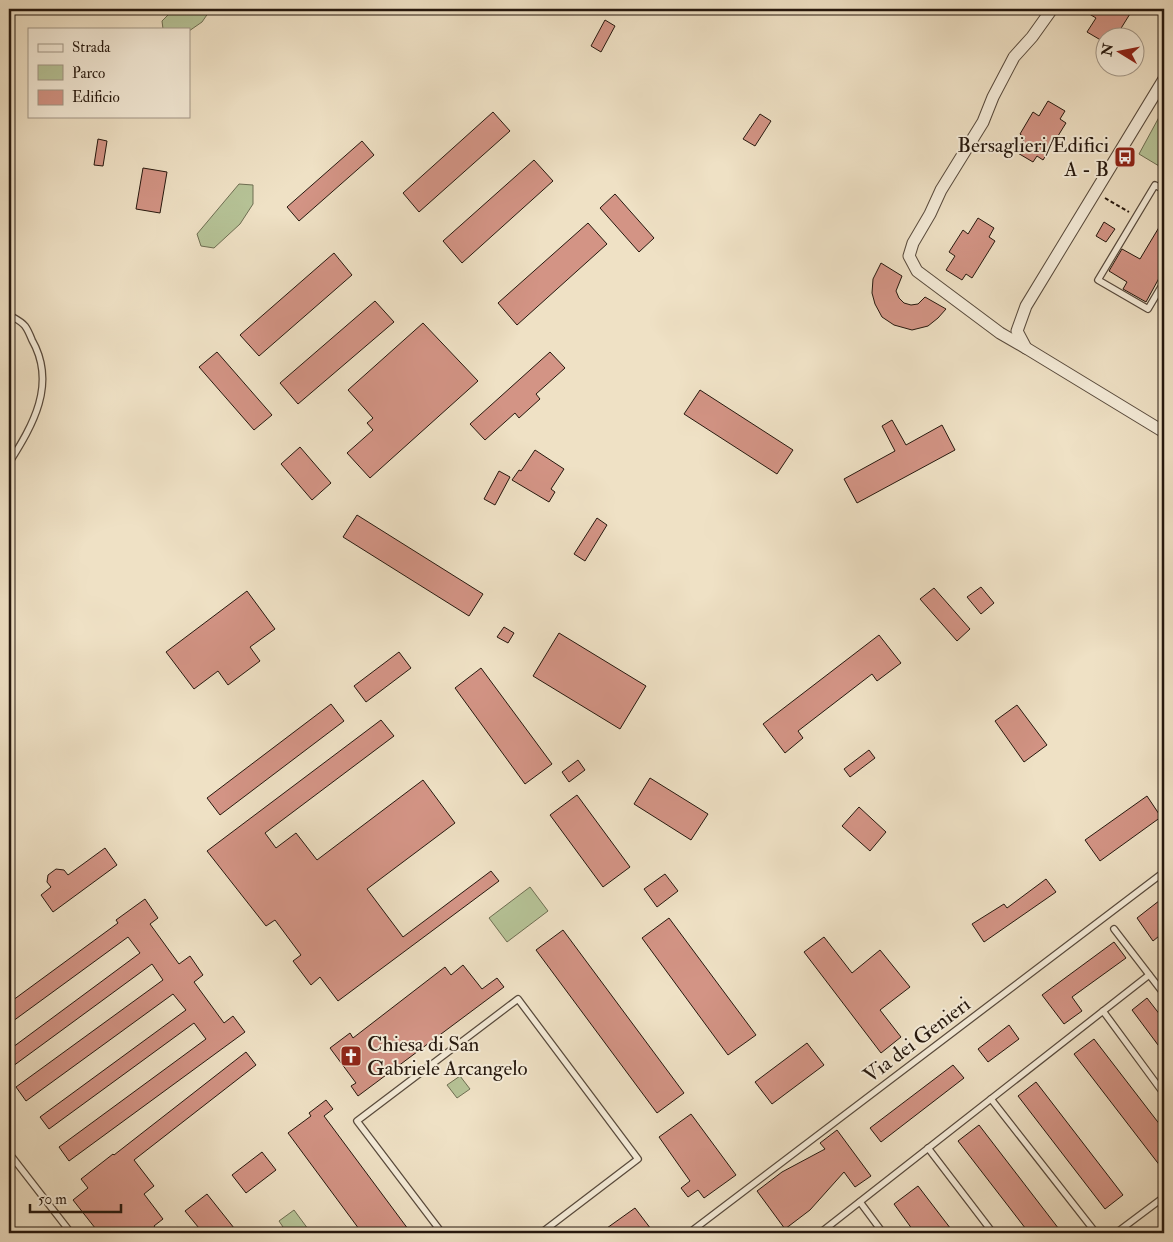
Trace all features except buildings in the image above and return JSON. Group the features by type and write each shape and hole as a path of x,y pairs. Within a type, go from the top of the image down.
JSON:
{"street":[{"path":"1052,9 1014,58 993,97 984,122 941,190 909,256 917,271 1000,333 1164,432"},
{"path":"1026,348 1017,331 1026,306 1164,79"}],"lane":[{"path":"1164,190 1155,185 1098,280 1148,310 1164,282"},
{"path":"9,315 24,326 34,342 40,356 43,381 40,405 23,440 9,463"},
{"name":"Via dei Genieri","path":"689,1233 1164,872"},
{"path":"1114,929 1164,994"},
{"path":"820,1233 1149,975"},
{"path":"442,1233 357,1121 518,999 638,1159 541,1233"},
{"path":"1103,1011 1164,1094"},
{"path":"991,1099 1096,1233"},
{"path":"928,1148 993,1233"},
{"path":"9,1153 71,1233"},
{"path":"1116,1233 1164,1197"},
{"path":"860,1202 883,1233"}],"path":[{"path":"1100,196 1127,211"}],"green space":[{"path":"174,9 211,9 202,22 190,30 190,28 163,28 162,21"},
{"path":"1164,108 1164,169 1139,154"},
{"path":"239,184 253,185 253,204 240,224 214,248 201,246 197,234"},
{"path":"530,887 548,911 507,942 489,918"},
{"path":"460,1076 470,1089 457,1098 447,1085"},
{"path":"294,1210 311,1233 287,1233 279,1221"}],"place":[{"name":"Bersaglieri/Edifici A - B","path":"1125,157"},
{"name":"Chiesa di San Gabriele Arcangelo","path":"351,1056"}]}
